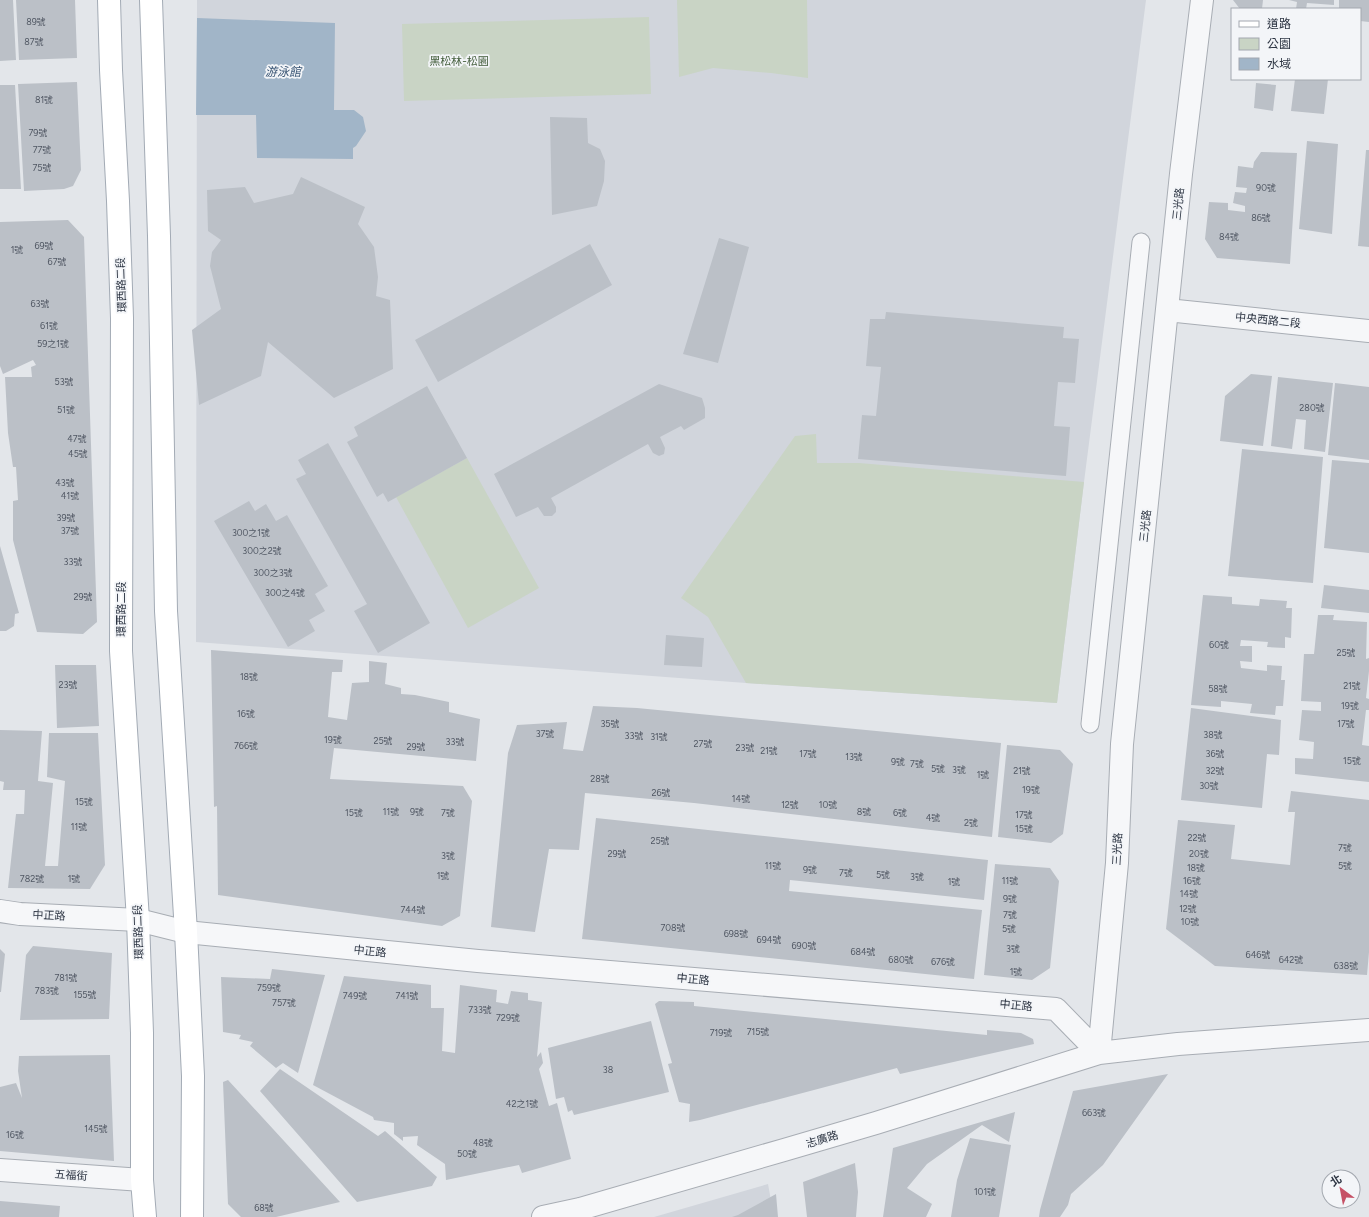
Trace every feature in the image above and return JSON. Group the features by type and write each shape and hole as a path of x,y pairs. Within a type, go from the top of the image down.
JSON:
{"main road":[{"name":"環西路二段","path":"109,0 122,318 121,651 138,920 142,1033 142,1180 145,1217"},
{"path":"151,0 159,236 166,611 186,932 193,1076 192,1217"}],"street":[{"name":"三光路","path":"1099,1053 1117,863 1122,744 1181,174 1202,0"},
{"path":"1090,724 1141,242"},
{"name":"中央西路二段","path":"1167,310 1369,331"},
{"name":"中正路","path":"0,911 20,914 138,920 186,932 478,961 1056,1008 1099,1053"},
{"path":"1099,1053 1178,1044 1369,1030"},
{"name":"志廣路","path":"543,1217 580,1209 791,1148 1099,1053"},
{"name":"五福街","path":"0,1170 142,1180"}],"shaded area":[{"path":"197,0 1146,0 1057,703 746,683 196,642"},
{"path":"768,1184 774,1217 654,1217"}],"green space":[{"path":"677,0 807,0 808,78 713,68 679,77"},
{"name":"黑松林-松園","path":"649,17 651,94 404,101 402,24"},
{"path":"816,434 817,463 859,463 1084,482 1057,703 746,683 708,617 681,598 795,436"},
{"path":"467,458 539,588 468,628 396,497"}],"water":[{"name":"游泳館","path":"197,18 335,23 334,110 354,110 363,117 366,131 353,148 353,159 257,158 256,115 196,115"}],"building":[{"path":"0,0 13,0 16,60 0,61"},
{"path":"16,0 75,0 77,58 19,60"},
{"path":"1233,0 1263,0 1262,8 1239,8"},
{"path":"1289,0 1334,0 1334,5 1307,3 1306,8 1296,8 1297,2"},
{"path":"1339,0 1369,0 1369,22 1361,21 1361,8 1339,8"},
{"path":"1295,80 1328,80 1324,114 1291,111"},
{"path":"77,82 81,170 73,186 64,189 24,191 18,84"},
{"path":"1256,83 1276,85 1273,111 1254,108"},
{"path":"0,85 15,85 21,189 0,189"},
{"path":"550,117 587,118 588,143 600,149 605,161 604,181 597,206 552,215"},
{"path":"1307,141 1338,144 1332,234 1299,229"},
{"path":"1366,150 1369,150 1369,247 1358,246"},
{"path":"1261,152 1297,153 1290,264 1217,258 1205,239 1209,202 1228,203 1228,210 1245,212 1245,206 1233,203 1235,192 1246,193 1247,188 1236,187 1238,166 1253,168 1254,162"},
{"path":"301,177 365,207 358,224 374,247 378,277 376,296 390,300 393,369 334,398 268,342 261,376 199,405 192,330 221,309 210,266 212,252 221,240 208,231 207,190 245,187 254,203 293,194"},
{"path":"68,220 84,237 97,622 83,634 37,632 13,540 13,501 18,500 16,467 13,467 8,433 5,377 32,377 31,367 36,365 33,360 3,374 0,366 0,222"},
{"path":"719,238 749,247 718,363 683,354"},
{"path":"590,244 612,285 438,382 415,340"},
{"path":"886,312 1064,327 1063,338 1079,339 1075,383 1058,382 1054,426 1070,427 1066,476 858,459 862,415 876,416 881,367 866,366 870,319 885,319"},
{"path":"1251,374 1272,376 1263,446 1220,441 1225,396"},
{"path":"1278,377 1333,383 1325,452 1304,449 1306,420 1296,419 1292,449 1271,446"},
{"path":"1335,383 1369,387 1369,460 1328,455"},
{"path":"659,384 702,398 705,408 705,418 684,430 681,426 660,437 665,448 664,454 659,456 653,453 648,444 551,498 556,507 556,512 552,516 544,516 538,507 516,517 494,474"},
{"path":"427,386 467,458 388,502 383,493 377,497 347,442 358,436 354,427"},
{"path":"328,443 430,623 378,653 354,611 367,604 296,479 306,474 298,460"},
{"path":"1242,449 1323,457 1313,583 1228,576"},
{"path":"1332,460 1369,463 1369,553 1324,548"},
{"path":"249,501 255,511 266,504 276,521 287,515 328,586 315,594 325,611 309,620 315,631 288,647 214,521"},
{"path":"0,546 19,613 15,614 14,626 6,631 0,631"},
{"path":"1324,585 1369,590 1369,613 1321,608"},
{"path":"1203,595 1232,597 1232,604 1259,606 1260,599 1287,601 1286,608 1292,608 1291,638 1285,637 1285,648 1267,647 1268,642 1241,640 1240,646 1252,646 1252,662 1240,661 1241,668 1267,671 1267,665 1282,666 1281,680 1285,680 1283,706 1276,706 1275,715 1250,713 1252,704 1221,701 1221,707 1191,705"},
{"path":"1318,615 1334,615 1333,620 1367,622 1366,659 1369,658 1369,671 1366,698 1369,699 1369,710 1366,710 1362,745 1369,746 1369,782 1295,774 1295,758 1313,759 1314,742 1299,740 1302,710 1321,711 1321,702 1301,701 1304,654 1314,654"},
{"path":"666,635 704,638 702,667 664,665"},
{"path":"211,650 343,660 342,672 332,672 328,717 347,720 352,683 369,682 369,661 387,663 385,684 401,688 401,694 415,695 449,702 449,712 480,719 476,761 334,748 330,779 463,786 472,801 460,916 442,926 218,895 217,806 214,807"},
{"path":"55,665 96,665 99,726 57,728"},
{"path":"593,706 637,708 1001,743 992,837 694,803 585,793 579,850 549,849 535,932 491,927 508,753 517,725 567,722 563,749 583,751"},
{"path":"1191,708 1281,720 1279,755 1267,754 1262,808 1181,800"},
{"path":"0,730 42,731 38,781 53,783 45,866 58,866 65,781 47,777 49,733 98,733 105,865 90,889 8,888 16,814 24,814 25,790 3,790 4,782 0,781"},
{"path":"1007,745 1060,750 1073,764 1063,834 1051,843 998,837"},
{"path":"1291,791 1369,800 1369,952 1367,975 1215,966 1166,929 1178,820 1235,825 1231,859 1290,865 1295,812 1288,812"},
{"path":"596,818 988,860 984,900 790,880 789,891 982,910 974,979 582,939"},
{"path":"995,864 1050,868 1059,881 1050,968 1032,980 984,975"},
{"path":"33,946 112,953 109,1019 20,1020 26,955"},
{"path":"0,949 5,954 1,992 0,992"},
{"path":"272,969 325,975 298,1073 283,1063 276,1068 250,1046 253,1042 239,1039 241,1035 223,1032 221,977 270,979"},
{"path":"344,976 431,985 431,1008 444,1008 442,1051 455,1053 460,985 497,990 496,1002 508,1004 511,991 528,993 528,1000 542,1002 537,1057 541,1052 543,1063 539,1069 549,1106 557,1103 571,1159 522,1173 519,1165 446,1180 445,1164 417,1145 418,1136 403,1137 403,1141 394,1134 394,1123 374,1120 373,1117 313,1085"},
{"path":"659,1001 694,1002 694,1006 987,1035 987,1030 1021,1033 1033,1039 1034,1044 900,1074 897,1068 689,1122 690,1104 679,1102 668,1064 672,1063 655,1004"},
{"path":"651,1021 669,1092 574,1115 572,1110 568,1112 564,1097 556,1099 548,1048"},
{"path":"110,1055 114,1161 0,1151 0,1087 16,1083 22,1098 18,1071 19,1056"},
{"path":"280,1069 378,1136 385,1131 437,1177 432,1186 357,1202 260,1091"},
{"path":"1168,1074 1103,1165 1071,1194 1068,1205 1060,1217 1039,1217 1073,1091"},
{"path":"228,1080 340,1202 276,1217 241,1217 228,1204 223,1082"},
{"path":"1015,1112 1009,1142 982,1125 927,1164 907,1188 932,1204 926,1217 883,1217 893,1148"},
{"path":"970,1138 1011,1145 999,1217 951,1217 957,1180"},
{"path":"855,1163 858,1192 856,1217 807,1217 803,1182"},
{"path":"776,1194 778,1217 732,1217 738,1215"},
{"path":"0,1201 60,1206 59,1217 0,1217"}]}
